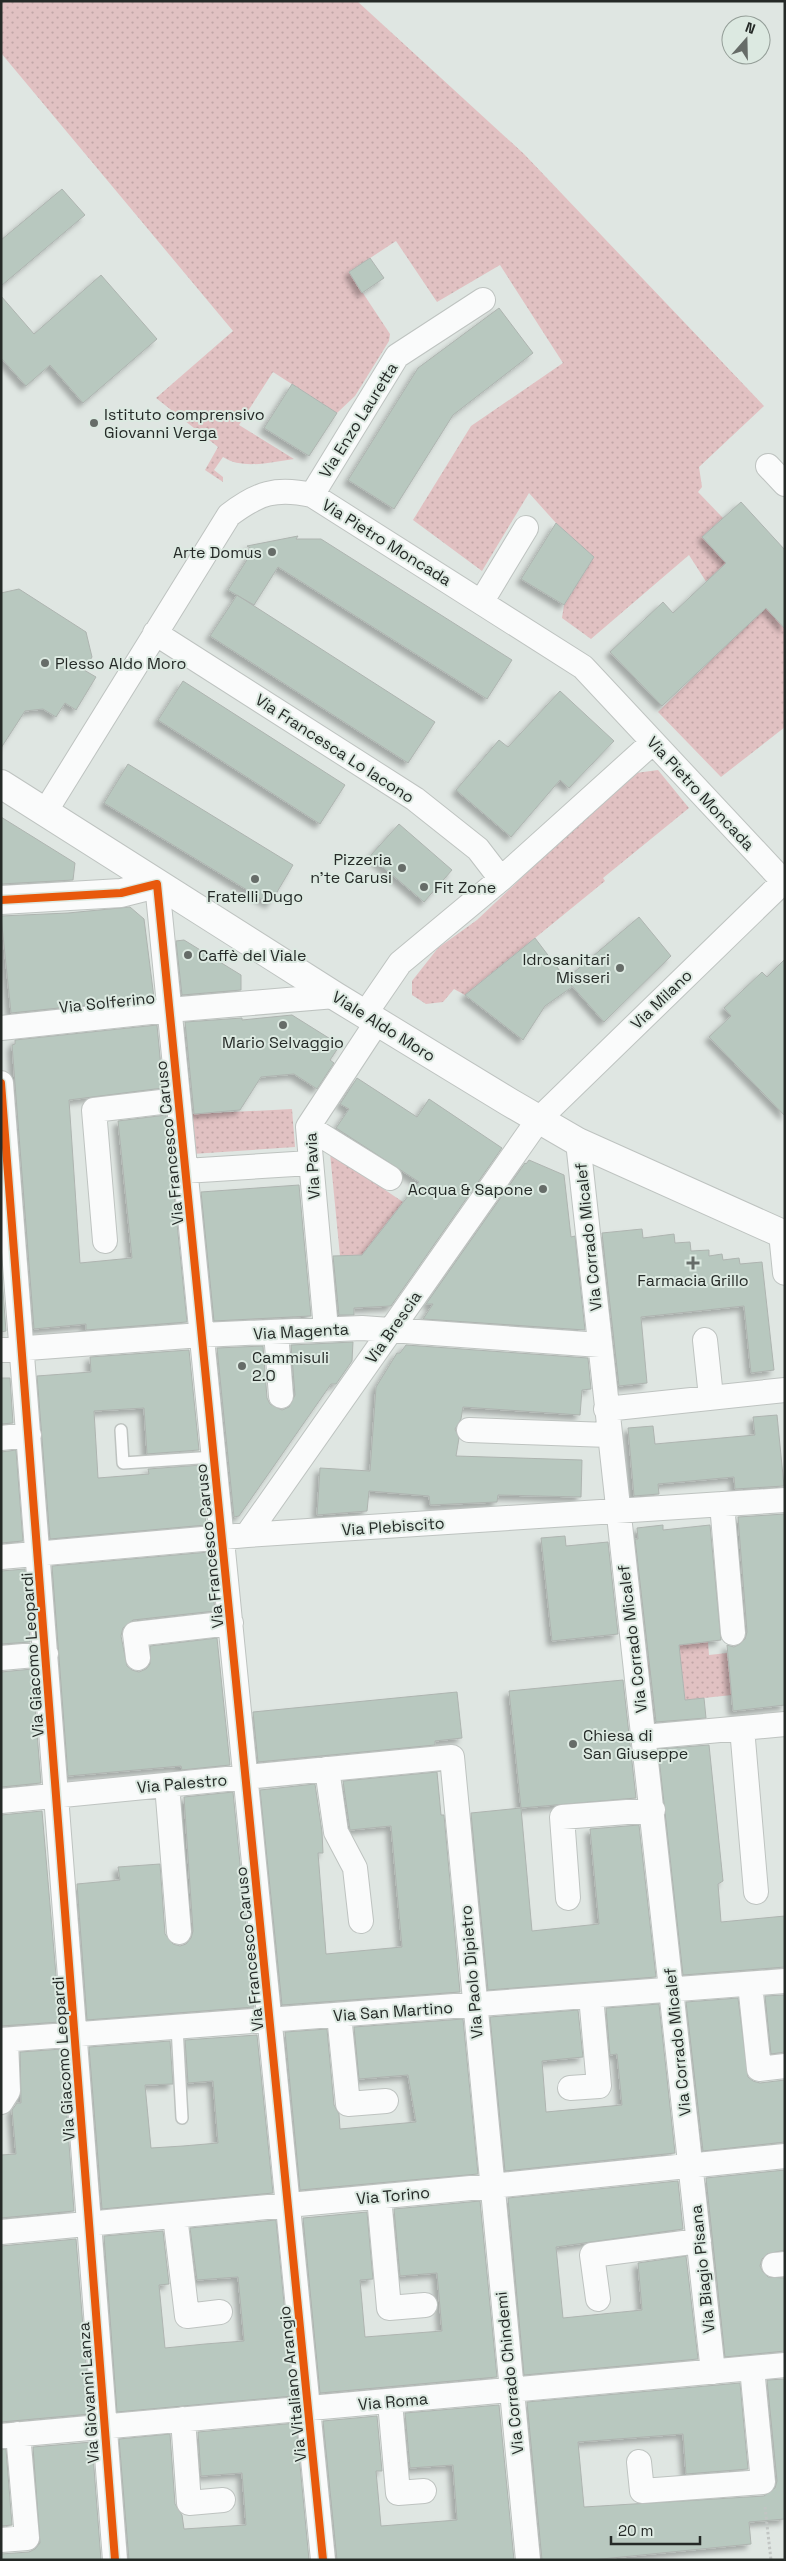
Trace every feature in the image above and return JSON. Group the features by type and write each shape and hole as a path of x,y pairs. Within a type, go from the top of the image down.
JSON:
{"street":[{"name":"Via Enzo Lauretta","path":"312,495 397,356 483,300"},
{"path":"768,466 785,484"},
{"name":"Via Pietro Moncada","path":"45,812 229,514 248,500 269,492 294,491 312,495 482,601 583,667 784,881"},
{"path":"482,601 526,528"},
{"name":"Via Francesca Lo Iacono","path":"155,633 415,799 478,849 501,879"},
{"name":"Via Pavia","path":"326,1329 308,1127 371,1018 400,963 501,879 654,742"},
{"name":"Viale Aldo Moro","path":"1,784 335,996 578,1142 783,1234"},
{"name":"Via Milano","path":"539,1119 784,881"},
{"path":"1,900 121,893 157,884"},
{"name":"Via Francesco Caruso","path":"157,884 288,2206"},
{"name":"Via Solferino","path":"1,1028 169,1010 335,996"},
{"name":"Via Giacomo Leopardi","path":"1,1083 12,1350 29,1435 89,2224"},
{"path":"105,1241 94,1110 178,1100"},
{"name":"Via Brescia","path":"246,1535 539,1119"},
{"path":"308,1127 390,1178"},
{"name":"Via Corrado Micalef","path":"578,1142 691,2166"},
{"path":"185,1171 310,1163"},
{"path":"783,1234 785,1273"},
{"name":"Via Magenta","path":"12,1350 202,1335 362,1328 389,1332 600,1346"},
{"path":"276,1332 281,1396"},
{"path":"705,1340 711,1397"},
{"path":"606,1408 785,1390"},
{"path":"469,1430 609,1435"},
{"path":"1,1438 29,1435"},
{"name":"Via Plebiscito","path":"1,1557 246,1535 785,1500"},
{"path":"722,1504 733,1633"},
{"path":"138,1658 135,1634 231,1623"},
{"path":"1,1658 46,1654"},
{"path":"644,1737 785,1724"},
{"path":"742,1728 756,1892"},
{"name":"Via Palestro","path":"1,1801 452,1757"},
{"name":"Via Paolo Dipietro","path":"452,1757 492,2186"},
{"path":"327,1769 336,1832 355,1868 361,1921"},
{"path":"167,1785 179,1932"},
{"path":"568,1898 562,1818 653,1810"},
{"name":"Via San Martino","path":"3,2040 785,1981"},
{"path":"750,1984 759,2069 785,2066"},
{"path":"570,2088 599,2086 591,1996"},
{"path":"338,2015 348,2104 386,2101"},
{"path":"1,2102 8,2090 3,2040"},
{"name":"Via Torino","path":"1,2232 288,2206 785,2156"},
{"name":"Via Biagio Pisana","path":"691,2166 713,2372"},
{"name":"Via Corrado Chindemi","path":"492,2186 528,2560"},
{"path":"379,2196 389,2308 425,2305"},
{"name":"Via Vitaliano Arangio","path":"288,2206 323,2560"},
{"path":"175,2216 187,2316 220,2312"},
{"name":"Via Giovanni Lanza","path":"89,2224 115,2560"},
{"path":"598,2299 592,2254 699,2241"},
{"name":"Via Roma","path":"10,2435 308,2410 785,2366"},
{"path":"639,2462 642,2491 763,2482 752,2368"},
{"path":"390,2402 398,2494 424,2491"},
{"path":"183,2419 189,2503 223,2500"},
{"path":"1,2540 27,2538 10,2435"}],"lane":[{"path":"121,1430 123,1463 214,1456"},
{"path":"177,2027 182,2118"}],"path":[{"path":"763,2482 771,2560"}],"shaded area":[{"path":"1,1 357,1 524,154 764,406 699,467 702,487 698,492 723,518 702,537 785,629 785,727 721,777 658,712 739,633 689,555 591,639 562,618 564,605 594,557 556,523 529,493 482,571 413,520 471,426 563,363 500,265 437,302 396,241 349,272 390,334 389,341 355,396 337,413 273,372 239,425 294,459 248,464 231,461 223,457 214,470 223,477 223,482 205,470 218,447 156,398 233,331 1,53"},
{"path":"658,770 689,808 603,878 605,881 465,995 454,989 443,1002 426,1004 412,995 412,981 438,948 477,920 627,778 636,773"},
{"path":"292,1109 295,1147 192,1154 191,1114"},
{"path":"330,1153 403,1202 362,1255 340,1256"},
{"path":"708,1642 709,1655 727,1653 732,1695 685,1700 682,1670 647,1674 650,1648"}],"building":[{"path":"62,189 85,215 1,286 1,240"},
{"path":"370,258 384,278 362,293 349,272"},
{"path":"101,275 157,339 83,403 50,365 26,386 1,358 1,296 34,334"},
{"path":"499,308 533,353 453,415 394,509 348,480 418,368"},
{"path":"292,384 337,413 309,456 264,428"},
{"path":"741,502 785,550 785,629 766,608 662,706 610,652 663,602 673,613 726,563 702,537"},
{"path":"556,523 594,557 564,605 521,579"},
{"path":"298,536 296,539 321,539 512,660 487,699 278,567 254,605 228,590 253,550 247,546"},
{"name":"Plesso Aldo Moro","path":"19,589 86,632 92,657 84,670 96,677 76,710 65,703 56,717 43,709 25,711 1,748 1,593"},
{"path":"237,595 435,722 408,763 210,636"},
{"path":"183,681 345,785 320,824 158,720"},
{"path":"560,691 614,741 569,788 560,780 511,837 456,790 499,740 508,747"},
{"path":"128,764 293,865 270,904 104,803"},
{"path":"1,817 75,863 73,880 1,884"},
{"path":"399,824 452,870 424,902 370,856"},
{"path":"130,907 144,919 154,998 11,1013 1,916 68,913"},
{"path":"639,917 671,956 604,1022 571,985 572,987 545,1006 523,1040 465,995 535,938 566,979"},
{"path":"184,940 241,975 241,990 182,995 176,941"},
{"path":"785,959 785,1116 709,1037 731,1016 724,1008 762,972 767,977"},
{"path":"292,1015 340,1045 330,1060 334,1063 317,1089 294,1074 261,1077 240,1110 194,1114 185,1022 242,1018 242,1020"},
{"path":"157,1025 163,1088 69,1100 80,1263 132,1258 118,1121 166,1115 187,1322 86,1330 86,1324 34,1329 12,1045 15,1044 15,1040"},
{"path":"357,1078 417,1117 429,1099 502,1148 391,1306 354,1308 354,1315 339,1315 333,1256 362,1255 419,1182 336,1128 349,1109 340,1104"},
{"path":"529,1160 564,1175 571,1237 575,1236 585,1330 423,1319 433,1304 426,1304 525,1163"},
{"path":"299,1185 311,1316 214,1321 201,1192"},
{"path":"642,1229 643,1238 674,1234 675,1243 690,1242 691,1251 709,1250 709,1256 722,1254 723,1260 739,1258 740,1264 762,1262 774,1370 751,1373 744,1306 641,1317 647,1383 619,1386 602,1233"},
{"path":"1,1265 6,1331 1,1332"},
{"path":"353,1342 352,1361 336,1384 331,1384 239,1516 234,1517 217,1348 263,1346 267,1398 270,1404 282,1410 289,1407 295,1395 291,1345"},
{"path":"406,1345 588,1358 591,1389 582,1390 580,1415 463,1407 461,1419 455,1429 459,1438 456,1456 582,1460 581,1497 498,1495 497,1502 430,1505 429,1496 369,1491 367,1511 317,1515 320,1468 370,1471 376,1387 397,1353 400,1353"},
{"path":"189,1350 199,1450 147,1454 144,1408 94,1411 98,1478 149,1474 148,1469 201,1465 206,1525 50,1539 37,1376 91,1372 90,1357"},
{"path":"1,1378 10,1378 13,1423 1,1424"},
{"path":"777,1415 784,1486 735,1489 734,1477 658,1484 659,1494 634,1496 628,1428 653,1426 655,1444 755,1435 753,1417"},
{"path":"16,1450 23,1541 1,1543 1,1452"},
{"path":"785,1514 785,1705 733,1711 727,1645 734,1647 740,1644 745,1639 747,1632 738,1517"},
{"path":"663,1525 663,1530 710,1525 721,1640 679,1645 685,1700 704,1698 706,1718 656,1722 635,1539 638,1539 637,1528"},
{"path":"565,1536 566,1546 608,1542 618,1634 552,1641 541,1538"},
{"path":"209,1552 215,1611 133,1620 123,1628 121,1636 127,1666 139,1672 146,1669 150,1664 150,1646 217,1638 230,1765 182,1770 181,1766 68,1776 52,1566"},
{"path":"25,1569 30,1642 1,1644 1,1571"},
{"path":"32,1669 41,1783 1,1787 1,1672"},
{"name":"Chiesa di San Giuseppe","path":"623,1680 636,1798 521,1808 509,1691"},
{"path":"457,1692 462,1738 435,1741 435,1745 258,1762 253,1712"},
{"path":"709,1745 723,1881 718,1884 721,1922 785,1916 785,1967 683,1975 658,1749"},
{"path":"437,1772 441,1815 444,1815 460,1992 282,2005 260,1790 315,1784 322,1832 323,1853 318,1853 326,1954 402,1947 391,1826 350,1830 343,1781"},
{"path":"233,1792 254,2007 87,2020 77,1884 120,1880 118,1867 160,1864 165,1934 173,1944 180,1946 186,1944 191,1938 193,1931 184,1797"},
{"path":"521,1808 532,1931 599,1924 590,1829 639,1825 656,1977 488,1990 471,1813"},
{"path":"42,1811 60,2022 1,2026 1,1815"},
{"path":"785,1995 785,2052 771,2054 765,1996"},
{"path":"738,1998 748,2077 760,2083 785,2080 785,2142 703,2151 686,2002"},
{"path":"659,2004 675,2153 505,2171 490,2017 578,2010 583,2057 542,2061 546,2112 622,2105 617,2054 610,2055 606,2008"},
{"path":"463,2019 478,2174 300,2190 285,2032 327,2029 334,2105 339,2114 340,2129 416,2122 408,2075 359,2079 354,2027"},
{"path":"257,2035 273,2193 102,2209 89,2047 170,2041 173,2084 145,2085 151,2148 183,2146 218,2143 213,2081 188,2083 185,2040"},
{"path":"62,2049 74,2211 1,2218 1,2155 16,2154 12,2110 17,2103 21,2103 20,2052"},
{"path":"785,2170 785,2250 767,2254 762,2259 760,2266 768,2277 785,2278 785,2351 725,2357 706,2178"},
{"path":"678,2181 683,2229 556,2247 563,2318 642,2310 638,2263 686,2256 698,2359 524,2375 508,2198"},
{"path":"480,2201 497,2377 320,2393 303,2218 367,2212 373,2279 360,2280 365,2337 442,2331 437,2273 400,2276 394,2209"},
{"path":"276,2220 293,2396 117,2412 104,2236 163,2231 169,2284 159,2285 165,2348 244,2341 238,2277 197,2280 190,2228"},
{"path":"76,2239 90,2414 1,2422 1,2246"},
{"path":"785,2379 785,2519 749,2522 751,2544 592,2560 542,2560 527,2402 740,2383 748,2469 686,2474 683,2434 578,2442 584,2507 764,2496 775,2488 777,2481 767,2380"},
{"path":"499,2405 514,2560 337,2560 323,2421 377,2416 382,2471 376,2471 381,2526 457,2520 453,2465 410,2468 405,2413"},
{"path":"296,2423 309,2560 129,2560 119,2439 170,2434 175,2504 182,2515 184,2529 246,2525 242,2473 201,2476 198,2432"},
{"path":"92,2442 101,2560 1,2560 1,2554 29,2552 40,2543 33,2447"},
{"path":"6,2449 12,2525 1,2526 1,2450"}],"cycle path":[{"path":"1,900 121,893 157,884 323,2560"},
{"path":"1,1083 115,2560"}],"place":[{"name":"Istituto comprensivo Giovanni Verga","path":"94,423"},
{"name":"Arte Domus","path":"272,552"},
{"name":"Plesso Aldo Moro","path":"45,663"},
{"name":"Pizzeria n'te Carusi","path":"402,868"},
{"name":"Fratelli Dugo","path":"255,879"},
{"name":"Fit Zone","path":"424,887"},
{"name":"Caffè del Viale","path":"188,955"},
{"name":"Idrosanitari Misseri","path":"620,968"},
{"name":"Mario Selvaggio","path":"283,1025"},
{"name":"Acqua & Sapone","path":"543,1189"},
{"name":"Farmacia Grillo","path":"693,1263"},
{"name":"Cammisuli 2.0","path":"242,1366"},
{"name":"Chiesa di San Giuseppe","path":"573,1744"}]}
